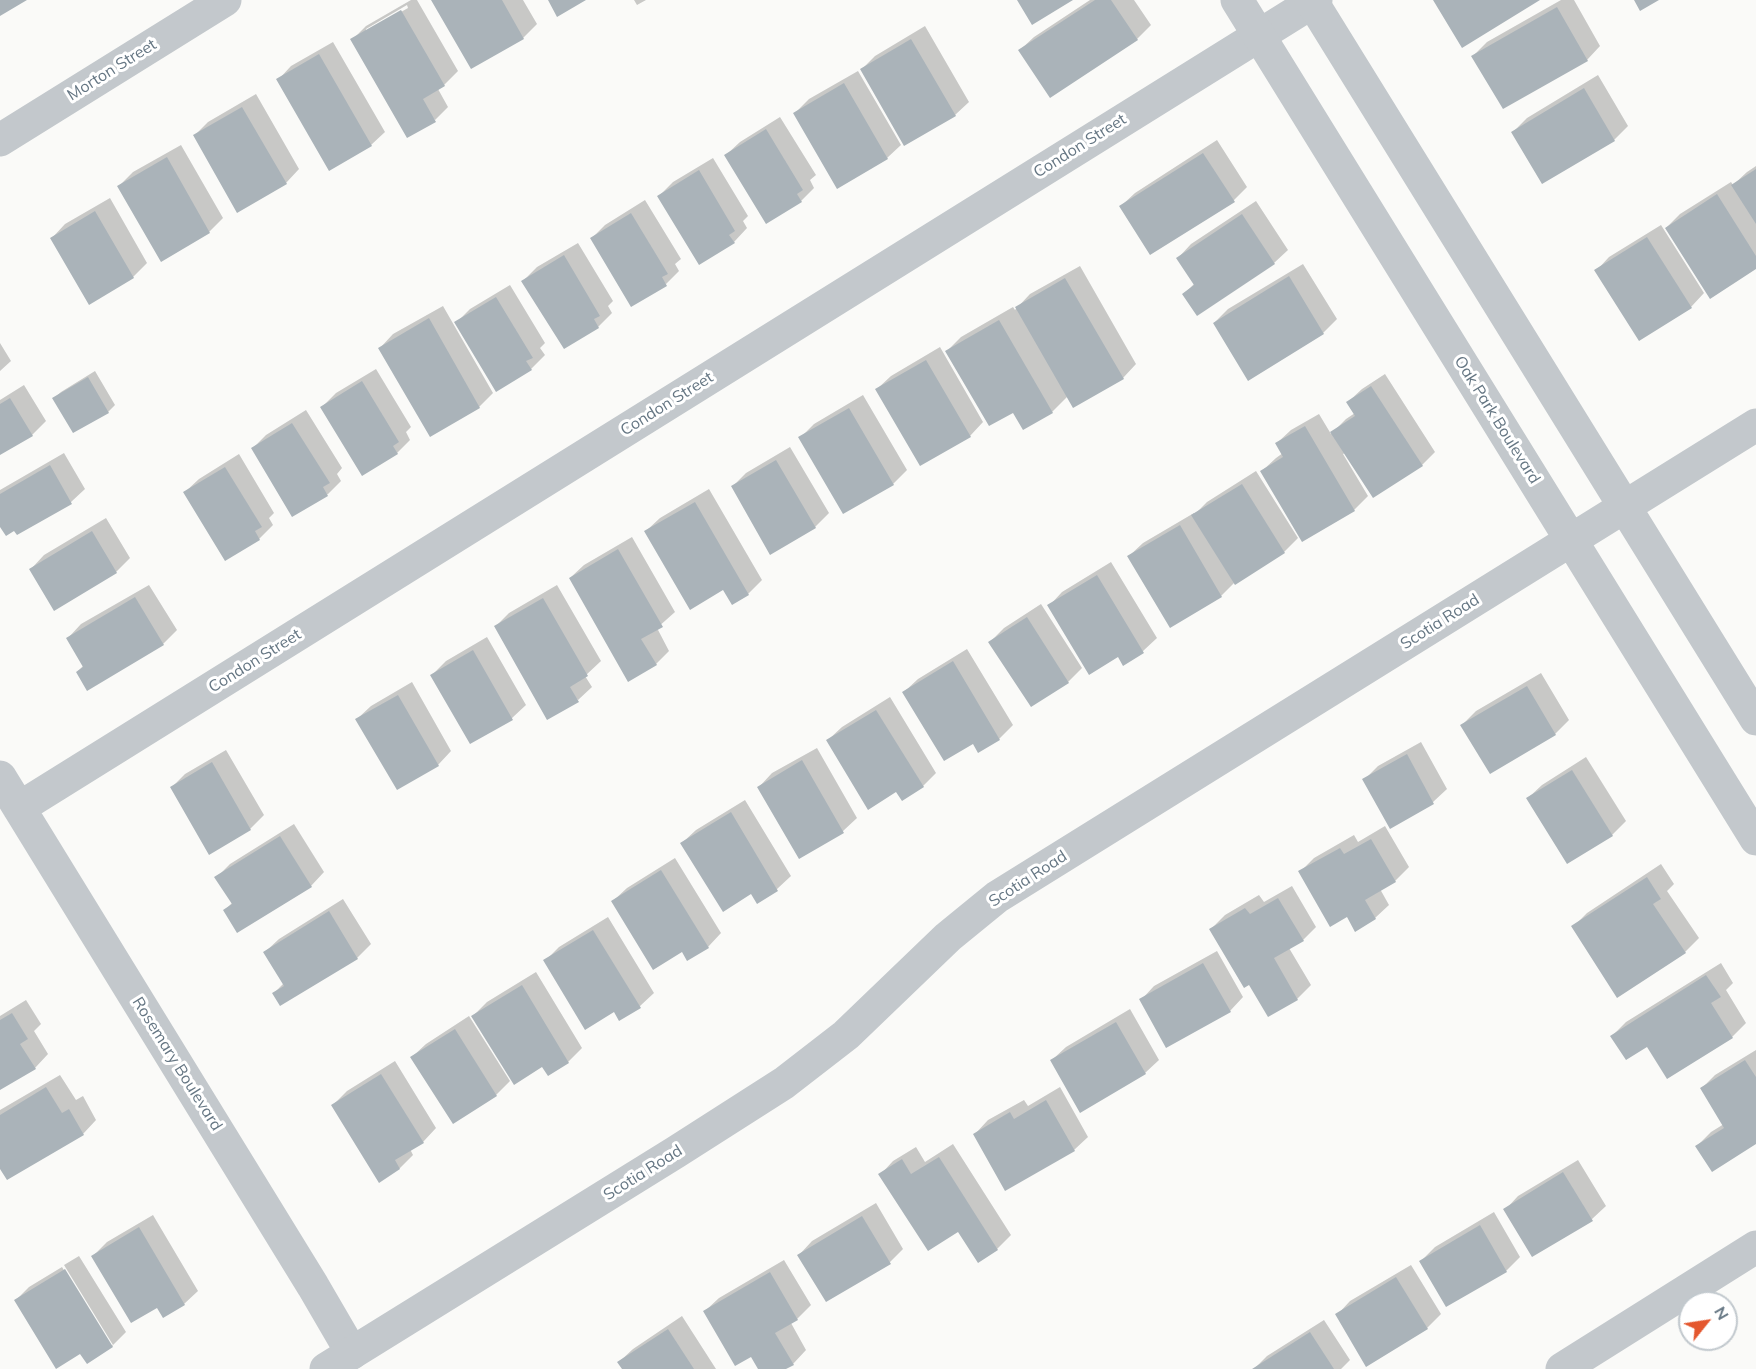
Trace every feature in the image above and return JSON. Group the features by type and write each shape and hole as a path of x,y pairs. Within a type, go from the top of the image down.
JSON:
{"street":[{"name":"Morton Street","path":"0,140 225,0"},
{"name":"Oak Park Boulevard","path":"1237,0 1756,839"},
{"name":"Condon Street","path":"19,808 1314,1"},
{"path":"1314,1 1756,719"},
{"name":"Scotia Road","path":"339,1361 784,1083 846,1035 948,937 997,897 1756,424"},
{"name":"Rosemary Boulevard","path":"0,777 313,1286 339,1361"},
{"path":"1562,1369 1756,1247"}],"building":[{"path":"0,0 27,0 0,16"},
{"path":"431,0 502,0 524,39 471,69"},
{"path":"548,0 586,0 557,17"},
{"path":"1017,0 1073,0 1032,25"},
{"path":"1095,0 1111,0 1138,40 1050,98 1018,50"},
{"path":"1433,0 1540,0 1462,48"},
{"path":"1634,0 1659,0 1640,11"},
{"path":"1557,7 1588,61 1503,109 1471,56"},
{"path":"401,10 445,86 423,99 436,122 407,138 350,39"},
{"path":"911,39 956,116 904,146 860,69"},
{"path":"319,54 372,146 329,171 276,79"},
{"path":"844,83 888,159 837,189 793,113"},
{"path":"1584,88 1615,141 1542,184 1511,132"},
{"path":"242,107 287,184 237,213 193,135"},
{"path":"766,129 803,190 797,194 802,202 766,224 724,155"},
{"path":"1203,153 1235,202 1150,255 1119,206"},
{"path":"167,157 210,233 161,262 117,186"},
{"path":"1756,169 1756,224 1731,185"},
{"path":"699,170 735,231 729,235 735,243 699,265 657,196"},
{"path":"1717,194 1756,256 1756,269 1710,299 1665,228"},
{"path":"95,211 134,278 89,305 50,238"},
{"path":"631,213 668,274 662,277 667,286 631,307 590,238"},
{"path":"1242,214 1275,264 1197,316 1182,294 1194,285 1176,258"},
{"path":"1647,237 1692,308 1639,341 1594,270"},
{"path":"564,255 600,316 594,319 599,328 564,349 521,281"},
{"path":"1289,276 1324,334 1248,381 1213,323"},
{"path":"1065,278 1124,379 1073,408 1015,307"},
{"path":"496,297 533,358 526,361 532,370 496,392 454,322"},
{"path":"429,318 480,408 430,437 378,348"},
{"path":"999,320 1053,413 1023,430 1013,413 989,426 945,351"},
{"path":"926,360 971,437 920,466 875,389"},
{"path":"88,377 109,413 73,433 52,398"},
{"path":"362,381 399,442 393,446 398,454 362,476 320,407"},
{"path":"1371,386 1423,466 1373,498 1330,432 1355,416 1346,402"},
{"path":"10,398 33,436 0,455 0,404"},
{"path":"849,408 894,485 843,514 798,437"},
{"path":"292,423 330,483 323,487 328,496 292,517 251,448"},
{"path":"1305,426 1355,511 1302,542 1260,471 1283,457 1275,443"},
{"path":"776,460 816,528 770,555 731,486"},
{"path":"50,465 72,504 17,535 14,531 6,536 0,527 0,494"},
{"path":"225,467 262,527 255,531 260,540 225,561 183,492"},
{"path":"1242,484 1285,553 1235,585 1191,515"},
{"path":"695,502 749,595 732,605 723,590 690,610 644,531"},
{"path":"1180,525 1222,597 1170,628 1127,556"},
{"path":"92,531 117,573 54,611 29,569"},
{"path":"618,549 663,627 641,639 657,665 628,682 569,578"},
{"path":"1097,575 1144,653 1123,666 1118,657 1089,675 1047,605"},
{"path":"135,597 164,645 87,691 76,672 83,667 66,638"},
{"path":"543,598 588,676 570,687 579,702 547,720 494,626"},
{"path":"1027,617 1069,683 1031,707 988,642"},
{"path":"473,650 513,720 470,744 430,675"},
{"path":"953,661 1000,740 978,753 973,744 944,761 902,692"},
{"path":"1527,686 1556,735 1490,774 1460,725"},
{"path":"398,695 439,766 397,790 355,719"},
{"path":"876,710 924,787 902,801 896,792 868,810 826,740"},
{"path":"1407,754 1434,804 1390,829 1362,779"},
{"path":"802,760 844,833 799,859 757,787"},
{"path":"212,762 251,830 209,855 170,787"},
{"path":"1572,770 1613,836 1567,864 1526,798"},
{"path":"731,812 778,891 757,904 751,894 723,912 680,843"},
{"path":"280,836 312,887 237,933 223,910 232,904 214,877"},
{"path":"1371,839 1396,882 1365,900 1376,919 1355,932 1347,917 1330,927 1298,871 1340,848 1344,854"},
{"path":"661,870 709,948 687,961 682,952 653,970 611,901"},
{"path":"1647,877 1661,899 1653,904 1686,953 1617,998 1571,926"},
{"path":"1278,898 1304,941 1274,958 1298,1000 1268,1017 1249,985 1244,988 1209,929 1245,908 1250,914"},
{"path":"329,911 358,959 280,1006 272,993 284,986 263,952"},
{"path":"593,930 641,1008 619,1021 614,1012 585,1030 543,960"},
{"path":"1203,963 1231,1012 1166,1048 1139,999"},
{"path":"1706,975 1721,997 1711,1003 1733,1038 1667,1079 1647,1047 1626,1060 1610,1036"},
{"path":"522,985 569,1063 548,1076 542,1067 514,1085 471,1016"},
{"path":"12,1013 28,1039 20,1044 36,1069 0,1090 0,1020"},
{"path":"1116,1022 1146,1074 1080,1113 1050,1060"},
{"path":"455,1029 497,1096 453,1124 410,1057"},
{"path":"1745,1060 1756,1077 1756,1144 1712,1172 1695,1146 1724,1128 1700,1088"},
{"path":"381,1074 424,1143 395,1160 400,1169 379,1183 331,1105"},
{"path":"46,1087 62,1113 69,1109 84,1135 7,1180 0,1169 0,1115"},
{"path":"1046,1100 1075,1151 1005,1191 973,1134 1010,1112 1014,1119"},
{"path":"939,1157 998,1250 978,1263 958,1232 928,1251 878,1174 902,1159 911,1174"},
{"path":"1563,1172 1593,1221 1532,1257 1503,1209"},
{"path":"862,1216 891,1264 826,1302 797,1255"},
{"path":"1480,1225 1507,1272 1446,1307 1419,1261"},
{"path":"139,1227 185,1305 163,1318 157,1308 131,1323 91,1256"},
{"path":"65,1269 113,1347 87,1364 80,1354 56,1369 14,1300"},
{"path":"770,1272 798,1320 775,1333 794,1365 786,1369 758,1369 751,1357 735,1366 703,1311"},
{"path":"1396,1277 1428,1329 1366,1367 1335,1314"},
{"path":"668,1329 694,1369 622,1369 617,1362"},
{"path":"1310,1332 1334,1369 1252,1369"}]}
